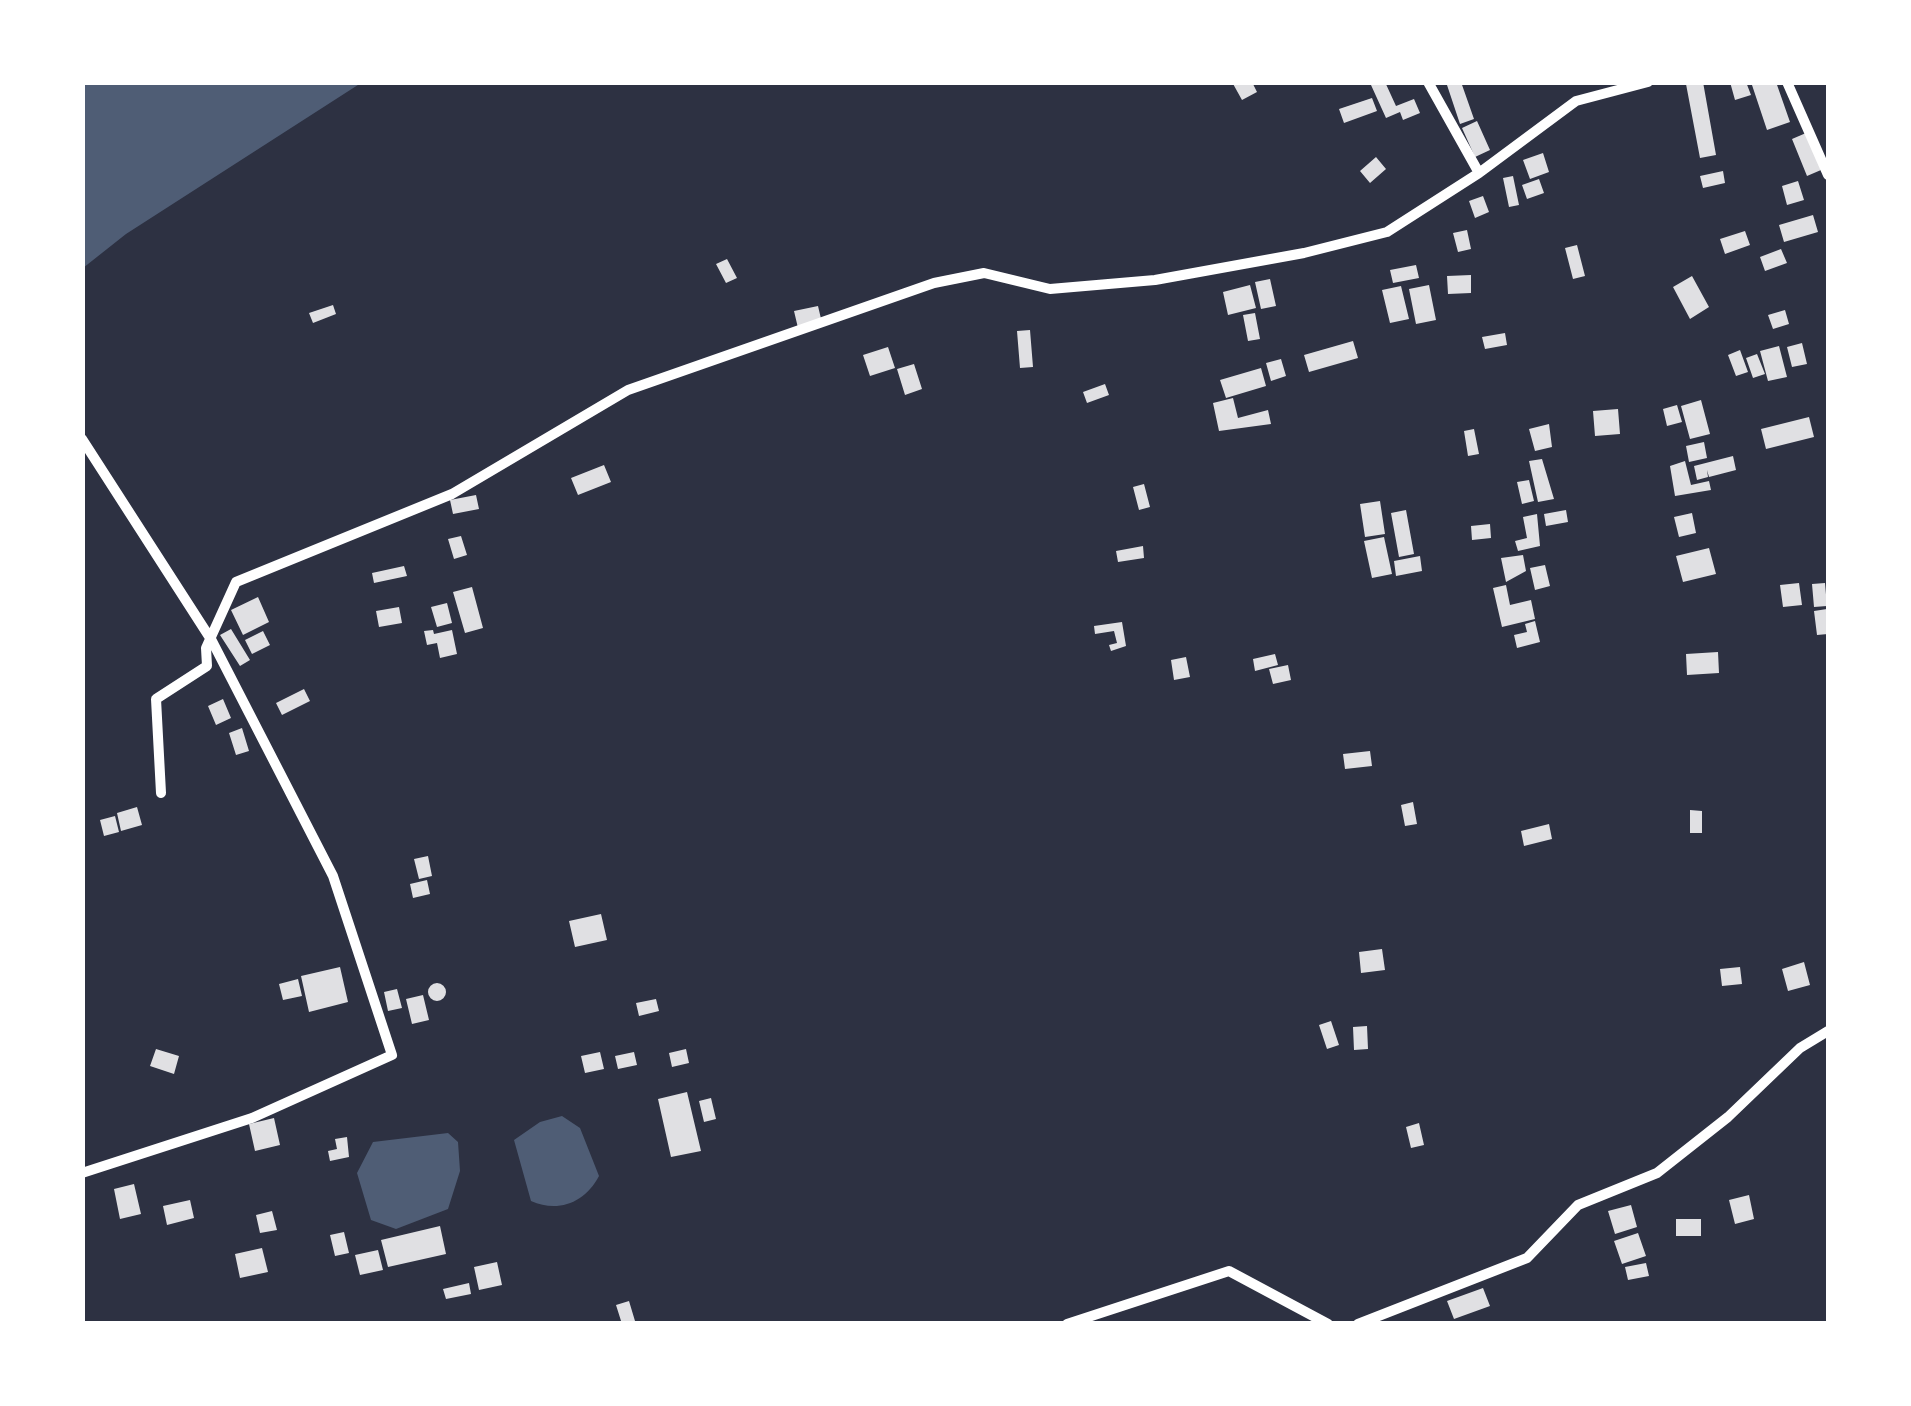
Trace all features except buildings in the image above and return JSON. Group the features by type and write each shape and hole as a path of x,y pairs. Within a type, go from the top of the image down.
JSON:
{"street":[{"path":"1428,82 1478,173"},
{"path":"161,793 156,700 208,666 206,648 236,582 452,494 643,385 857,314 934,283 984,274 1050,290 1155,280 1304,254 1387,232 1478,173 1576,101 1648,82"},
{"path":"1787,82 1828,175"},
{"path":"82,438 212,640 332,876 392,1056 252,1118 82,1173"},
{"path":"1358,1324 1527,1258 1578,1205 1657,1173 1728,1118 1800,1048 1828,1031"},
{"path":"1067,1324 1229,1272 1328,1324"}],"water":[{"path":"83,82 361,83 126,234 83,268"},
{"path":"562,1116 580,1128 599,1176 578,1199 551,1206 531,1201 514,1140 540,1122"},
{"path":"448,1133 458,1142 460,1171 448,1209 396,1229 371,1220 357,1173 373,1142"}]}
